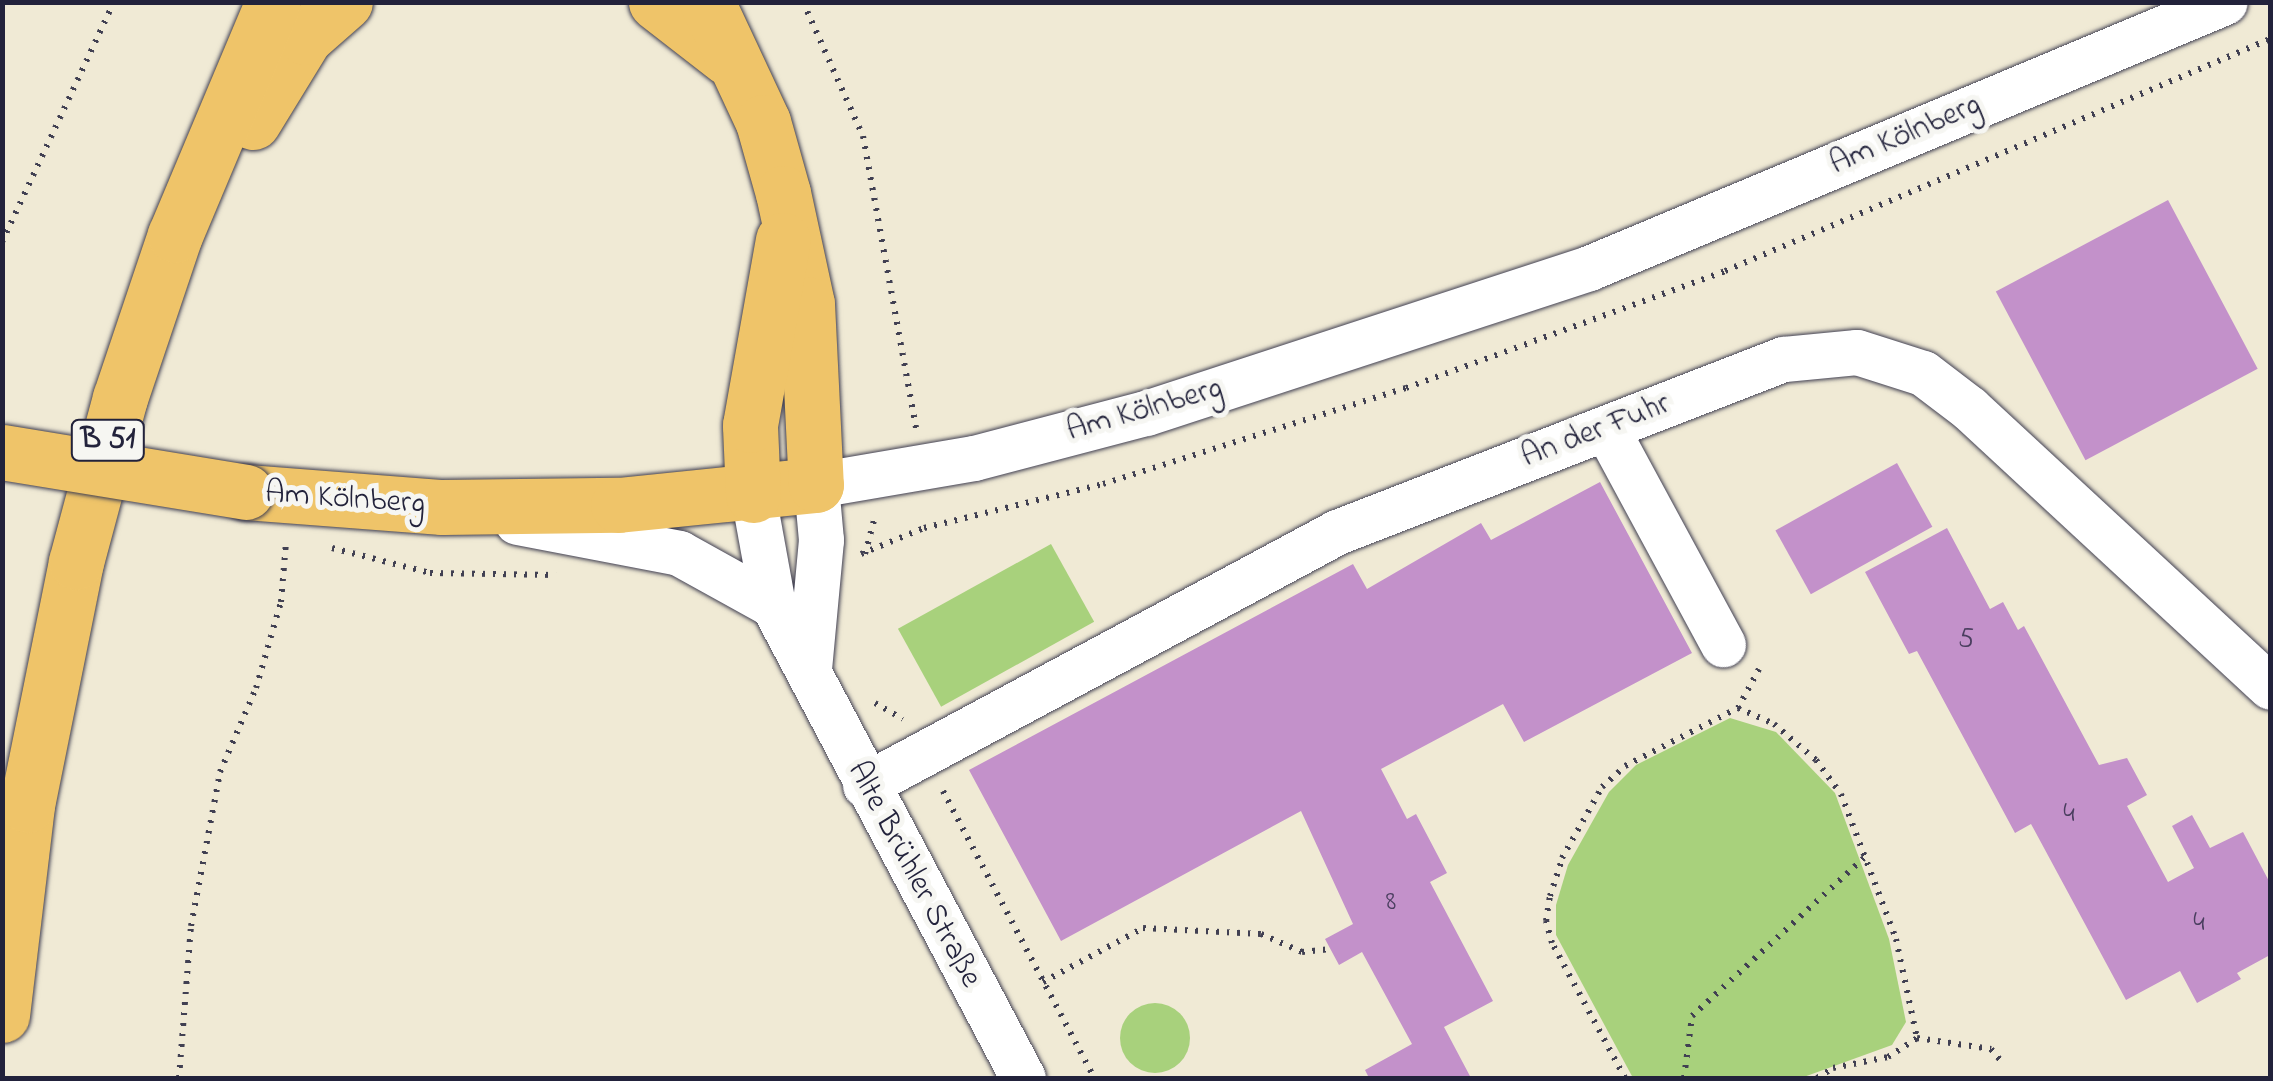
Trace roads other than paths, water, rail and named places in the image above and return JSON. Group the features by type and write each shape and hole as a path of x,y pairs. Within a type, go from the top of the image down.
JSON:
{"main road":[{"name":"B 51","path":"2,1015 27,805 76,562 120,398 174,235 273,2"},
{"path":"174,235 305,37 344,2"},
{"path":"656,2 738,66"},
{"path":"707,2 764,122 807,304 816,484"},
{"path":"753,495 750,425 787,222"},
{"name":"Am Kölnberg","path":"2,452 246,492 442,508 753,495 816,484"},
{"path":"2,712 76,562"}],"street":[{"name":"Am Kölnberg","path":"816,484 923,467 1146,413 1589,268 2226,2"},
{"name":"An der Fuhr","path":"865,785 1337,532 1784,359 1858,352 1922,372 1969,408 2270,687"},
{"path":"1606,428 1742,654"},
{"path":"809,669 821,540 816,484"},
{"name":"Alte Brühler Straße","path":"753,495 773,604 865,785 1023,1078"},
{"path":"442,508 679,553 773,604"}]}
